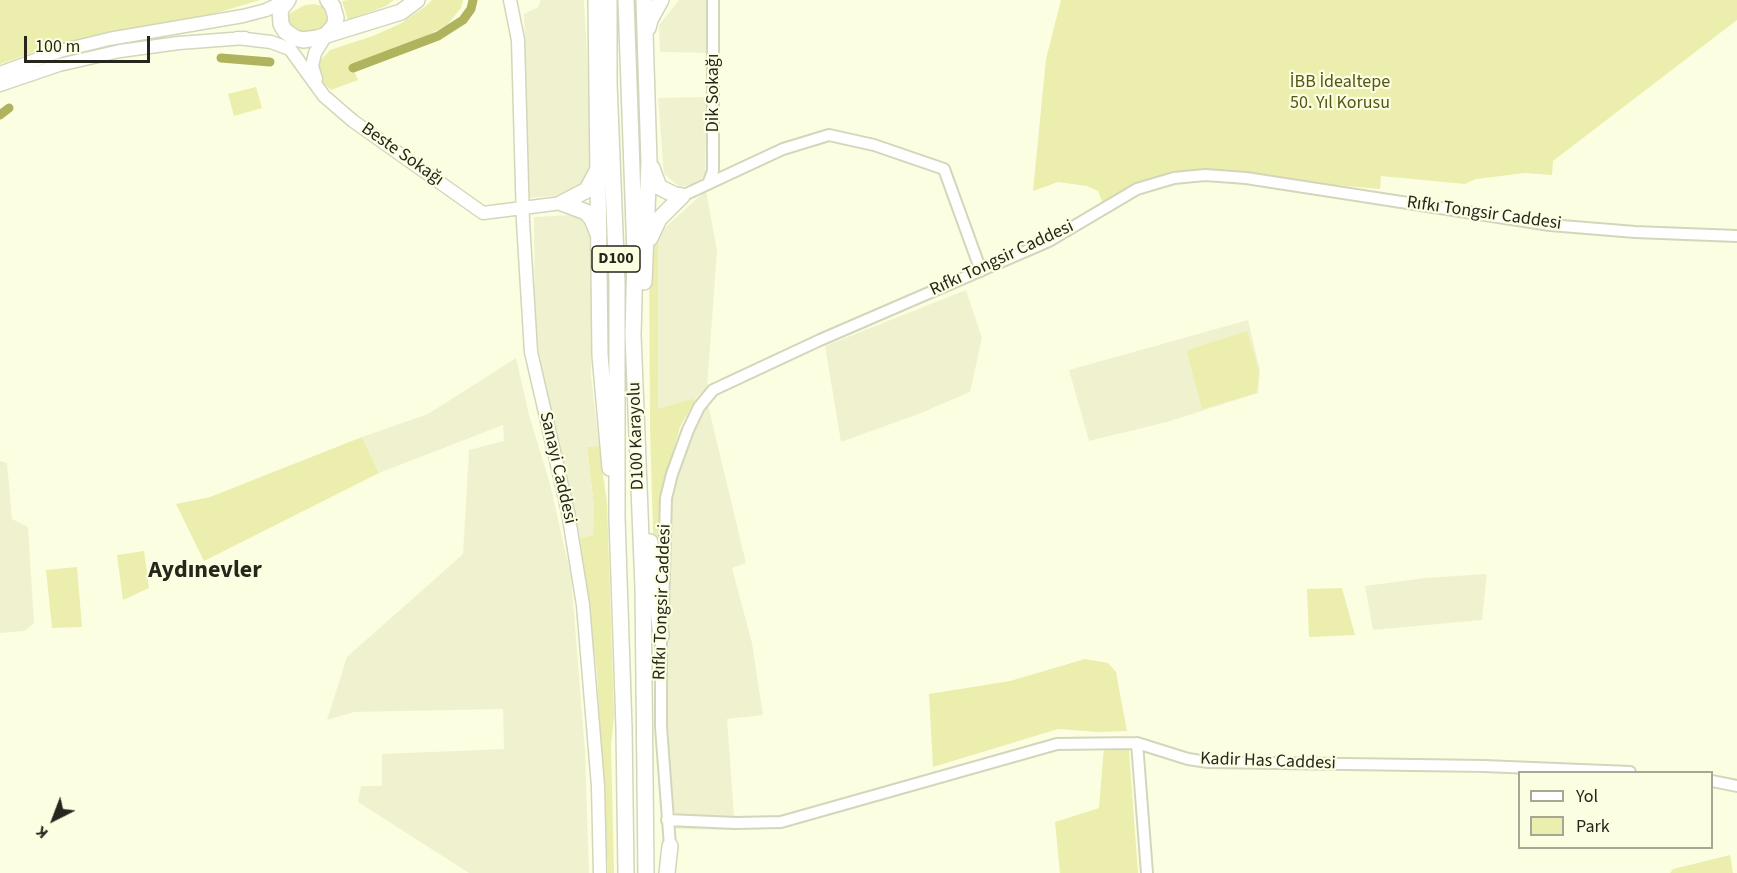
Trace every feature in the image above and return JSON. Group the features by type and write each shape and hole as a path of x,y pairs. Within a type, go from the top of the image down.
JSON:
{"highway":[{"path":"288,0 280,10 281,24 285,31 303,40 401,12 417,0"},
{"path":"326,35 334,26 336,18 328,0"},
{"path":"374,20 402,0"},
{"path":"587,0 587,43 592,80 598,101"},
{"path":"596,0 600,355 606,440 617,518"},
{"name":"D100 Karayolu","path":"609,0 609,83 617,292 617,518 626,873"},
{"name":"D100 Karayolu","path":"626,0 635,255 633,334 635,418 639,446 647,810 646,873"},
{"path":"644,0 649,162 639,446 661,636"},
{"path":"644,46 650,20 661,0"},
{"path":"649,162 659,186 675,195 682,196"},
{"path":"562,203 587,190 599,166"},
{"path":"646,248 659,219 682,196"},
{"path":"562,203 586,212 592,219 600,240"},
{"path":"667,873 670,846"}],"main road":[{"path":"0,73 79,46 243,16 266,10 288,0"},
{"name":"Sanayi Caddesi","path":"510,0 518,40 523,222 531,352 568,512 583,605 598,786 600,873"},
{"path":"321,92 312,66 315,53 326,35"},
{"path":"0,85 59,65 120,51 237,38 295,38"},
{"name":"Beste Sokağı","path":"237,38 271,42 290,49 321,92 353,121 483,213 524,207"},
{"path":"524,207 562,203"},
{"path":"670,846 672,873"}],"street":[{"name":"Dik Sokağı","path":"708,184 713,171 713,0"},
{"path":"682,196 783,149 829,135 874,145 944,169 981,271"},
{"name":"Rıfkı Tongsir Caddesi","path":"670,846 661,727 661,636 665,585 666,498 672,474 699,407 713,390 820,340 1049,241 1137,189 1174,178 1205,175 1246,178 1550,225 1737,237"},
{"path":"1137,742 1147,873"},
{"name":"Kadir Has Caddesi","path":"667,820 781,822 1057,744 1137,742 1188,759 1208,762 1485,766 1606,771"},
{"path":"1713,781 1737,786"}],"shaded area":[{"path":"541,0 584,0 593,167 581,187 565,195 529,198 524,14 538,7"},
{"path":"679,0 711,0 712,53 660,52 659,25"},
{"path":"707,97 705,175 696,184 680,187 664,174 658,98"},
{"path":"706,190 717,251 707,388 696,398 658,410 658,234"},
{"path":"570,215 588,222 594,238 591,375 599,446 587,447 594,506 593,535 580,538 535,336 534,217"},
{"path":"966,290 982,338 970,392 921,413 841,442 825,346"},
{"path":"1248,320 1260,371 1258,393 1167,422 1089,441 1069,370"},
{"path":"516,358 529,415 550,484 571,576 585,750 589,873 469,873 358,802 361,786 382,786 382,754 504,749 503,709 354,712 327,720 347,657 463,554 469,450 504,441 503,425 379,473 362,437 428,414"},
{"path":"708,405 746,563 732,568 752,643 763,715 727,719 735,830 676,829 666,725 671,497 677,471 701,408"},
{"path":"0,461 7,463 12,519 28,527 34,623 25,631 0,633"},
{"path":"1487,574 1482,620 1373,630 1365,586 1425,578"}],"green space":[{"path":"0,0 260,0 190,21 108,33 46,48 0,64"},
{"path":"394,0 386,6 348,20 342,1"},
{"path":"432,0 463,0 461,8 447,25 422,38 351,64 358,80 331,90 320,80 318,63 330,50 373,36 400,24"},
{"name":"İBB İdealtepe 50. Yıl Korusu","path":"1061,0 1737,0 1737,20 1553,161 1552,175 1525,173 1476,179 1465,184 1381,176 1380,189 1173,171 1103,204 1098,191 1087,186 1058,182 1033,191 1046,59"},
{"path":"315,4 325,7 331,18 320,32 300,33 292,27 288,19 290,13 305,5"},
{"path":"256,87 262,108 234,116 228,94"},
{"path":"658,234 658,409 696,398 680,427 669,467 660,508 656,565 650,426 649,250"},
{"path":"1247,331 1259,371 1257,393 1202,409 1188,350"},
{"path":"362,437 379,473 204,561 176,504 210,497"},
{"path":"599,446 607,503 614,716 611,745 614,873 608,873 597,674 580,538 593,535 594,506 587,447"},
{"path":"144,551 149,588 123,600 117,555"},
{"path":"77,567 82,627 52,628 46,570"},
{"path":"1342,588 1355,635 1309,637 1307,589"},
{"path":"1085,659 1108,663 1116,672 1127,731 1098,732 1058,729 933,767 929,694 1010,681"},
{"path":"1104,746 1129,750 1138,873 1060,873 1055,822 1099,808"},
{"path":"1730,855 1733,873 1670,873 1673,869"}],"waterway":[{"path":"353,68 438,36 463,20 471,9 473,0"},
{"path":"221,58 270,62"},
{"path":"0,115 9,108"}],"district":[{"name":"Aydınevler","path":"205,572"}]}
